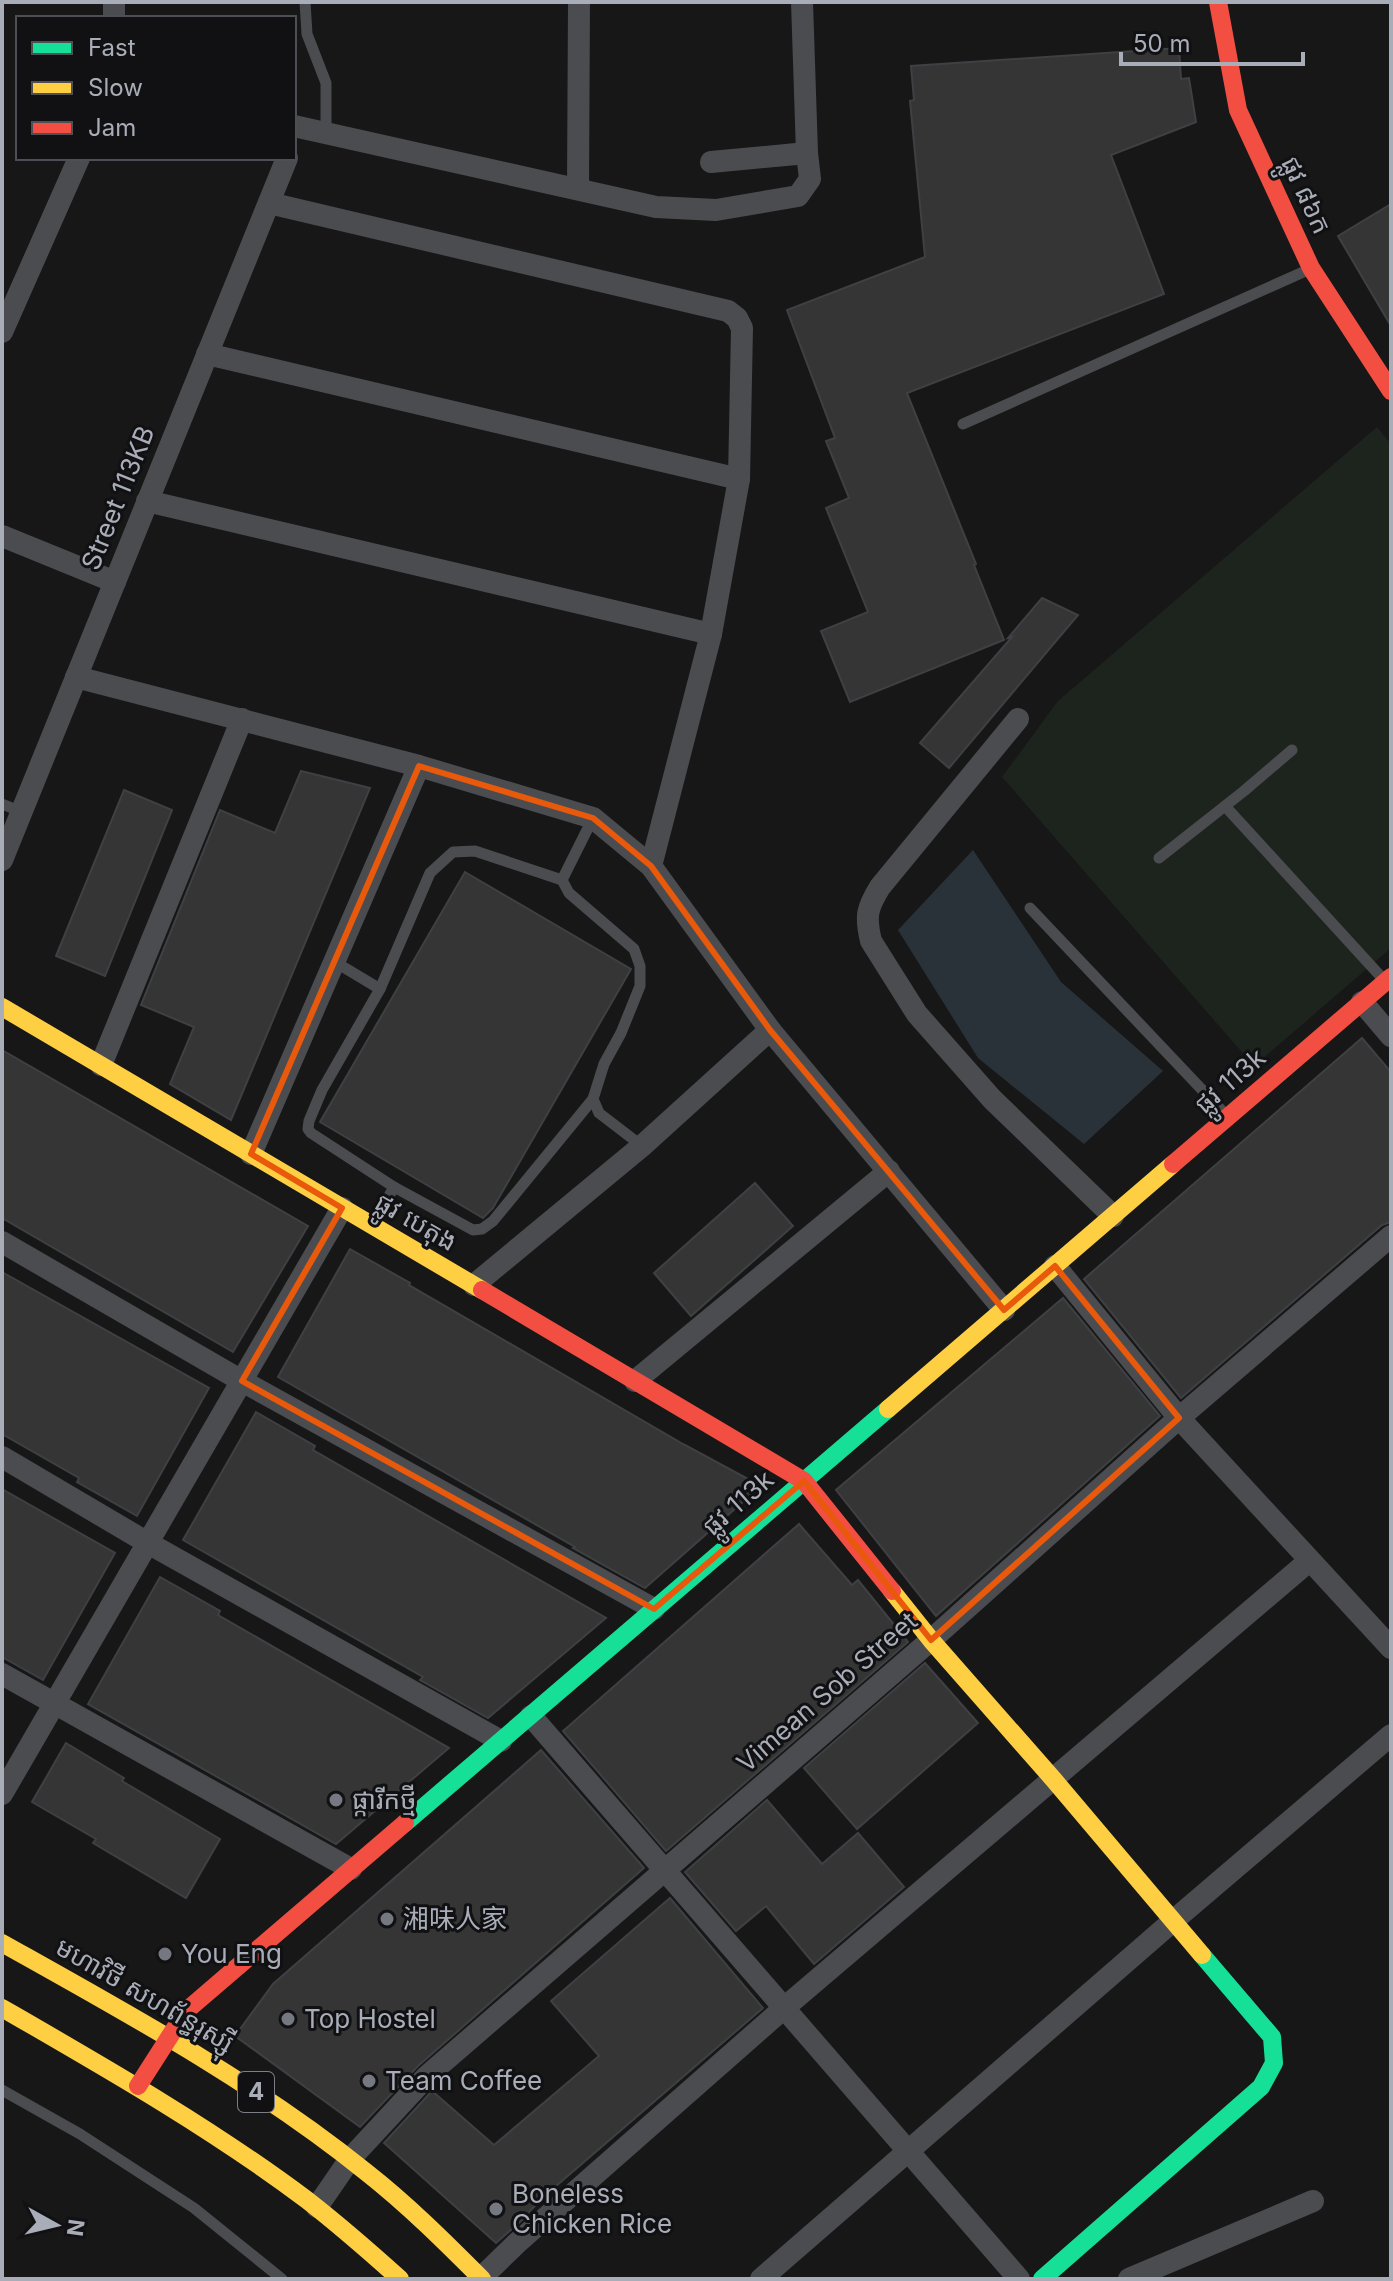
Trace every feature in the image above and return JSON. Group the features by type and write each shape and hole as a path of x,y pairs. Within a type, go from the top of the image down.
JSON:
{"main road":[{"name":"ផ្លូវ ៨៦ក","path":"1218,2 1238,110 1311,268 1391,391"},
{"name":"ផ្លូវ 113k","path":"138,2086 186,2011 1388,980"},
{"name":"ផ្លូវ បេតុង","path":"2,1007 804,1481"},
{"path":"804,1481 931,1640 1272,2037 1274,2063 1261,2087 1042,2279"},
{"name":"មហាវិថី សហព័ន្ធរុស្ស៊ី","path":"2,1943 235,2078 350,2159 406,2206 482,2278"},
{"name":"4","path":"2,2008 138,2086 231,2145 317,2207 400,2279"}],"street":[{"path":"578,188 579,2"},
{"path":"296,131 326,132 656,207 716,210 798,196 810,179 802,2"},
{"path":"711,162 807,153"},
{"path":"2,332 78,160"},
{"name":"Street 113KB","path":"2,860 12,808 76,677 286,160"},
{"path":"269,203 728,311 737,318 742,328 739,479 711,634 651,866"},
{"path":"207,354 739,479"},
{"path":"147,501 711,634"},
{"path":"2,536 115,582"},
{"path":"76,677 419,766 593,818 651,866 770,1030 1004,1310"},
{"path":"101,1065 242,719"},
{"path":"1018,719 880,887 869,905 867,928 871,941 917,1014 992,1099 1113,1216"},
{"path":"251,1154 419,766"},
{"path":"1362,1002 1391,1036"},
{"path":"474,1285 642,1146 770,1030"},
{"path":"635,1381 889,1171"},
{"path":"2,1794 342,1208"},
{"name":"Vimean Sob Street","path":"317,2207 350,2159 427,2076 1391,1236"},
{"path":"2,1242 242,1381 654,1609"},
{"path":"1055,1266 1179,1418 1391,1648"},
{"path":"2,1457 148,1543 501,1741"},
{"path":"482,2278 517,2243 784,2008 1309,1561"},
{"path":"2,1674 351,1869"},
{"path":"531,1716 1019,2279"},
{"path":"761,2279 1391,1735"},
{"path":"1129,2279 1313,2201"}],"lane":[{"path":"305,2 307,34 326,83 326,132"},
{"path":"963,424 1311,268"},
{"path":"1159,858 1292,750"},
{"path":"1225,806 1388,980"},
{"path":"562,880 593,818"},
{"path":"475,851 562,880 569,893 634,949 640,966 640,986 621,1033 604,1064 593,1099 493,1221 482,1229 473,1230 394,1187 311,1133 309,1121 322,1090 380,989 430,873 453,852 475,851"},
{"path":"1030,908 1228,1117"},
{"path":"335,962 380,989"},
{"path":"593,1099 599,1113 642,1146"},
{"path":"372,1226 394,1187"},
{"path":"2,2090 80,2134 194,2208 282,2279"}],"highlighted area":[{"path":"419,766 593,818 651,866 770,1030 1004,1310 1055,1266 1179,1418 931,1640 804,1481 654,1609 242,1381 342,1208 251,1154"}],"shaded area":[{"path":"1377,427 1391,444 1391,948 1254,1066 1002,777 1058,701"},
{"path":"973,850 1061,982 1163,1071 1084,1144 978,1058 898,930"}],"building":[{"path":"1179,48 1181,79 1189,78 1196,122 1111,155 1164,294 907,393 1004,640 850,702 821,631 868,612 826,508 849,498 826,441 835,438 787,310 925,257 910,101 914,100 911,66"},
{"path":"1391,204 1391,326 1338,236"},
{"path":"1042,598 1078,615 949,768 920,743"},
{"path":"301,771 370,788 231,1120 170,1084 194,1027 141,1005 220,810 275,833"},
{"path":"124,790 172,810 105,976 56,956"},
{"path":"465,872 631,969 493,1208 483,1218 320,1122"},
{"path":"1362,1038 1391,1072 1391,1222 1382,1225 1181,1398 1084,1279"},
{"path":"2,1050 308,1226 233,1352 2,1218"},
{"path":"755,1183 793,1226 691,1316 654,1273"},
{"path":"350,1249 683,1444 761,1486 645,1588 573,1548 278,1377"},
{"path":"2,1272 209,1388 137,1516 2,1434"},
{"path":"1063,1298 1160,1416 936,1616 836,1490"},
{"path":"256,1412 315,1446 313,1450 606,1618 488,1718 420,1680 423,1677 183,1540"},
{"path":"2,1489 115,1553 43,1680 2,1657"},
{"path":"799,1524 852,1585 858,1580 908,1642 666,1851 563,1731"},
{"path":"160,1577 220,1611 218,1615 449,1748 336,1844 88,1704"},
{"path":"925,1663 978,1723 857,1829 804,1768"},
{"path":"66,1743 124,1778 122,1781 220,1839 186,1898 93,1843 96,1839 32,1802"},
{"path":"541,1750 644,1868 418,2066 360,2127 235,2036 273,1984"},
{"path":"767,1800 822,1864 858,1833 904,1887 814,1964 766,1906 736,1931 685,1872"},
{"path":"670,1898 763,2008 541,2199 496,2243 384,2143 432,2091 494,2145 599,2056 551,2001"}],"traffic: fast":[{"path":"405,1823 888,1409"},
{"path":"1042,2279 1261,2087 1274,2063 1272,2037 1202,1955"}],"traffic: slow":[{"path":"2,1007 482,1290"},
{"path":"888,1409 1173,1164"},
{"path":"892,1591 1202,1955"},
{"path":"2,1943 189,2050 279,2108 382,2185 482,2279"},
{"path":"2,2008 119,2076 233,2148 307,2200 400,2279"}],"traffic: jam":[{"path":"1218,2 1238,110 1311,268 1391,391"},
{"path":"1173,1164 1391,977"},
{"path":"482,1290 804,1481 892,1591"},
{"path":"138,2086 186,2011 405,1823"}],"place":[{"name":"ផ្ការីកថ្មី","path":"336,1800"},
{"name":"湘味人家","path":"387,1919"},
{"name":"You Eng","path":"165,1954"},
{"name":"Top Hostel","path":"288,2019"},
{"name":"Team Coffee","path":"369,2081"},
{"name":"Boneless Chicken Rice","path":"496,2209"}]}
